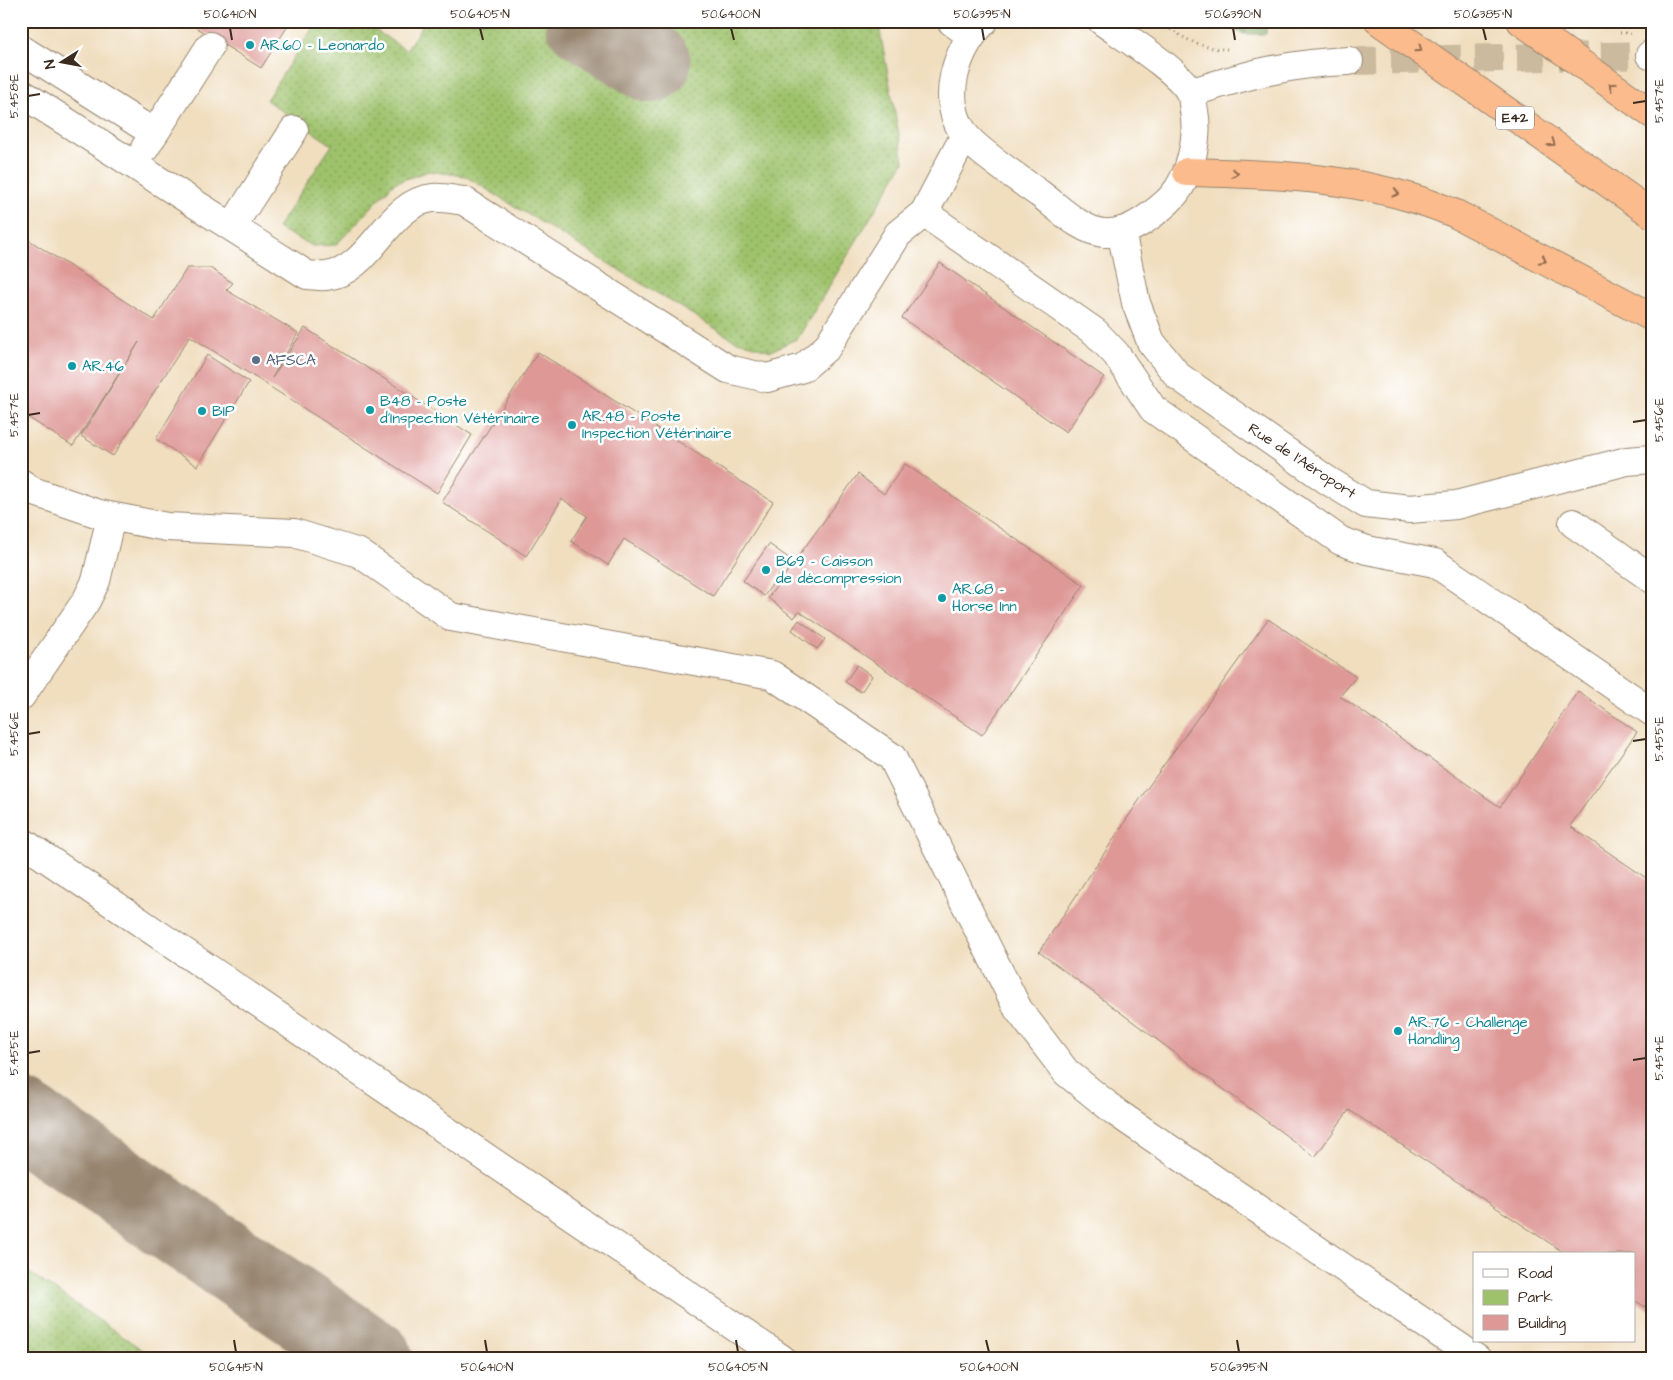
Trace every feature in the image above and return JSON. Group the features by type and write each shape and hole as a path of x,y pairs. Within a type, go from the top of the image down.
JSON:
{"highway":[{"name":"E42","path":"1379,21 1652,214"},
{"path":"1521,21 1652,114"},
{"path":"1186,172 1294,175 1382,189 1423,200 1456,214 1652,317"}],"street":[{"path":"968,26 952,82 953,103 965,135 1035,190 1089,229 1104,233 1121,231 1135,226 1155,213 1173,196 1186,172 1194,146 1195,119 1190,93 1159,63 1102,21"},
{"path":"134,165 210,46"},
{"path":"21,49 154,133"},
{"path":"1190,93 1245,76 1291,65 1349,61"},
{"path":"21,93 307,275 326,276 341,272 360,258 401,211 432,198 464,201 728,369 767,378 803,368 827,347 898,234 924,213 965,135"},
{"path":"232,227 294,130"},
{"path":"924,213 1095,332 1116,354 1153,409 1342,541 1367,550 1435,563 1652,712"},
{"name":"Rue de l'Aéroport","path":"1121,231 1136,303 1151,342 1178,376 1327,480 1366,504 1410,509 1456,505 1627,460 1652,459"},
{"path":"21,483 32,490 111,517 167,527 294,533 359,553 451,617 772,676 892,757 1018,1010 1066,1072 1117,1113 1477,1359"},
{"path":"21,696 86,601 96,581 111,517"},
{"path":"1573,523 1652,579"},
{"path":"22,841 782,1359"}],"path":[{"path":"1158,21 1182,38 1202,46 1233,48"}],"green space":[{"path":"317,21 361,21 406,50 425,21 873,21 879,26 904,162 798,338 771,351 734,340 465,176 429,171 394,183 336,245 312,246 277,228 332,145 266,100"},
{"path":"1209,21 1266,21 1266,34 1244,34"},
{"path":"1605,21 1652,21 1652,27 1614,28"},
{"path":"21,1267 156,1359 21,1359"}],"building":[{"name":"AR.60 - Leonardo","path":"186,21 291,21 261,68"},
{"path":"21,235 154,320 187,268 210,268 233,283 226,290 298,333 272,378 305,328 472,435 437,493 190,336 113,456 81,436 139,342 73,446 21,413"},
{"path":"940,263 1104,377 1066,432 902,318"},
{"name":"AR.48 - Poste Inspection Vétérinaire","path":"538,352 773,502 713,596 624,539 608,565 571,541 587,516 562,499 526,556 442,502"},
{"name":"BIP","path":"207,355 249,382 197,466 156,439"},
{"name":"AR.68 - Horse Inn","path":"905,464 1084,585 982,735 799,611 794,618 768,598 858,474 884,494"},
{"name":"B69 - Caisson de décompression","path":"769,544 790,559 764,596 743,581"},
{"name":"AR.76 - Challenge Handling","path":"1268,619 1356,677 1340,696 1500,807 1578,691 1637,732 1570,826 1652,882 1652,1311 1636,1301 1636,1252 1563,1252 1349,1110 1315,1157 1039,952 1146,790"},
{"path":"799,620 825,639 817,649 792,630"},
{"path":"857,665 872,676 861,692 845,682"}],"taxiway":[{"path":"585,21 651,63"},
{"path":"21,1119 373,1359"}],"tunnel":[{"path":"1349,61 1650,55"}],"place":[{"name":"AR.60 - Leonardo","path":"250,45"},
{"name":"AFSCA","path":"256,360"},
{"name":"AR.46","path":"72,366"},
{"name":"B48 - Poste d'Inspection Vétérinaire","path":"370,410"},
{"name":"BIP","path":"202,411"},
{"name":"AR.48 - Poste Inspection Vétérinaire","path":"572,425"},
{"name":"B69 - Caisson de décompression","path":"766,570"},
{"name":"AR.68 - Horse Inn","path":"942,598"},
{"name":"AR.76 - Challenge Handling","path":"1398,1031"}]}
